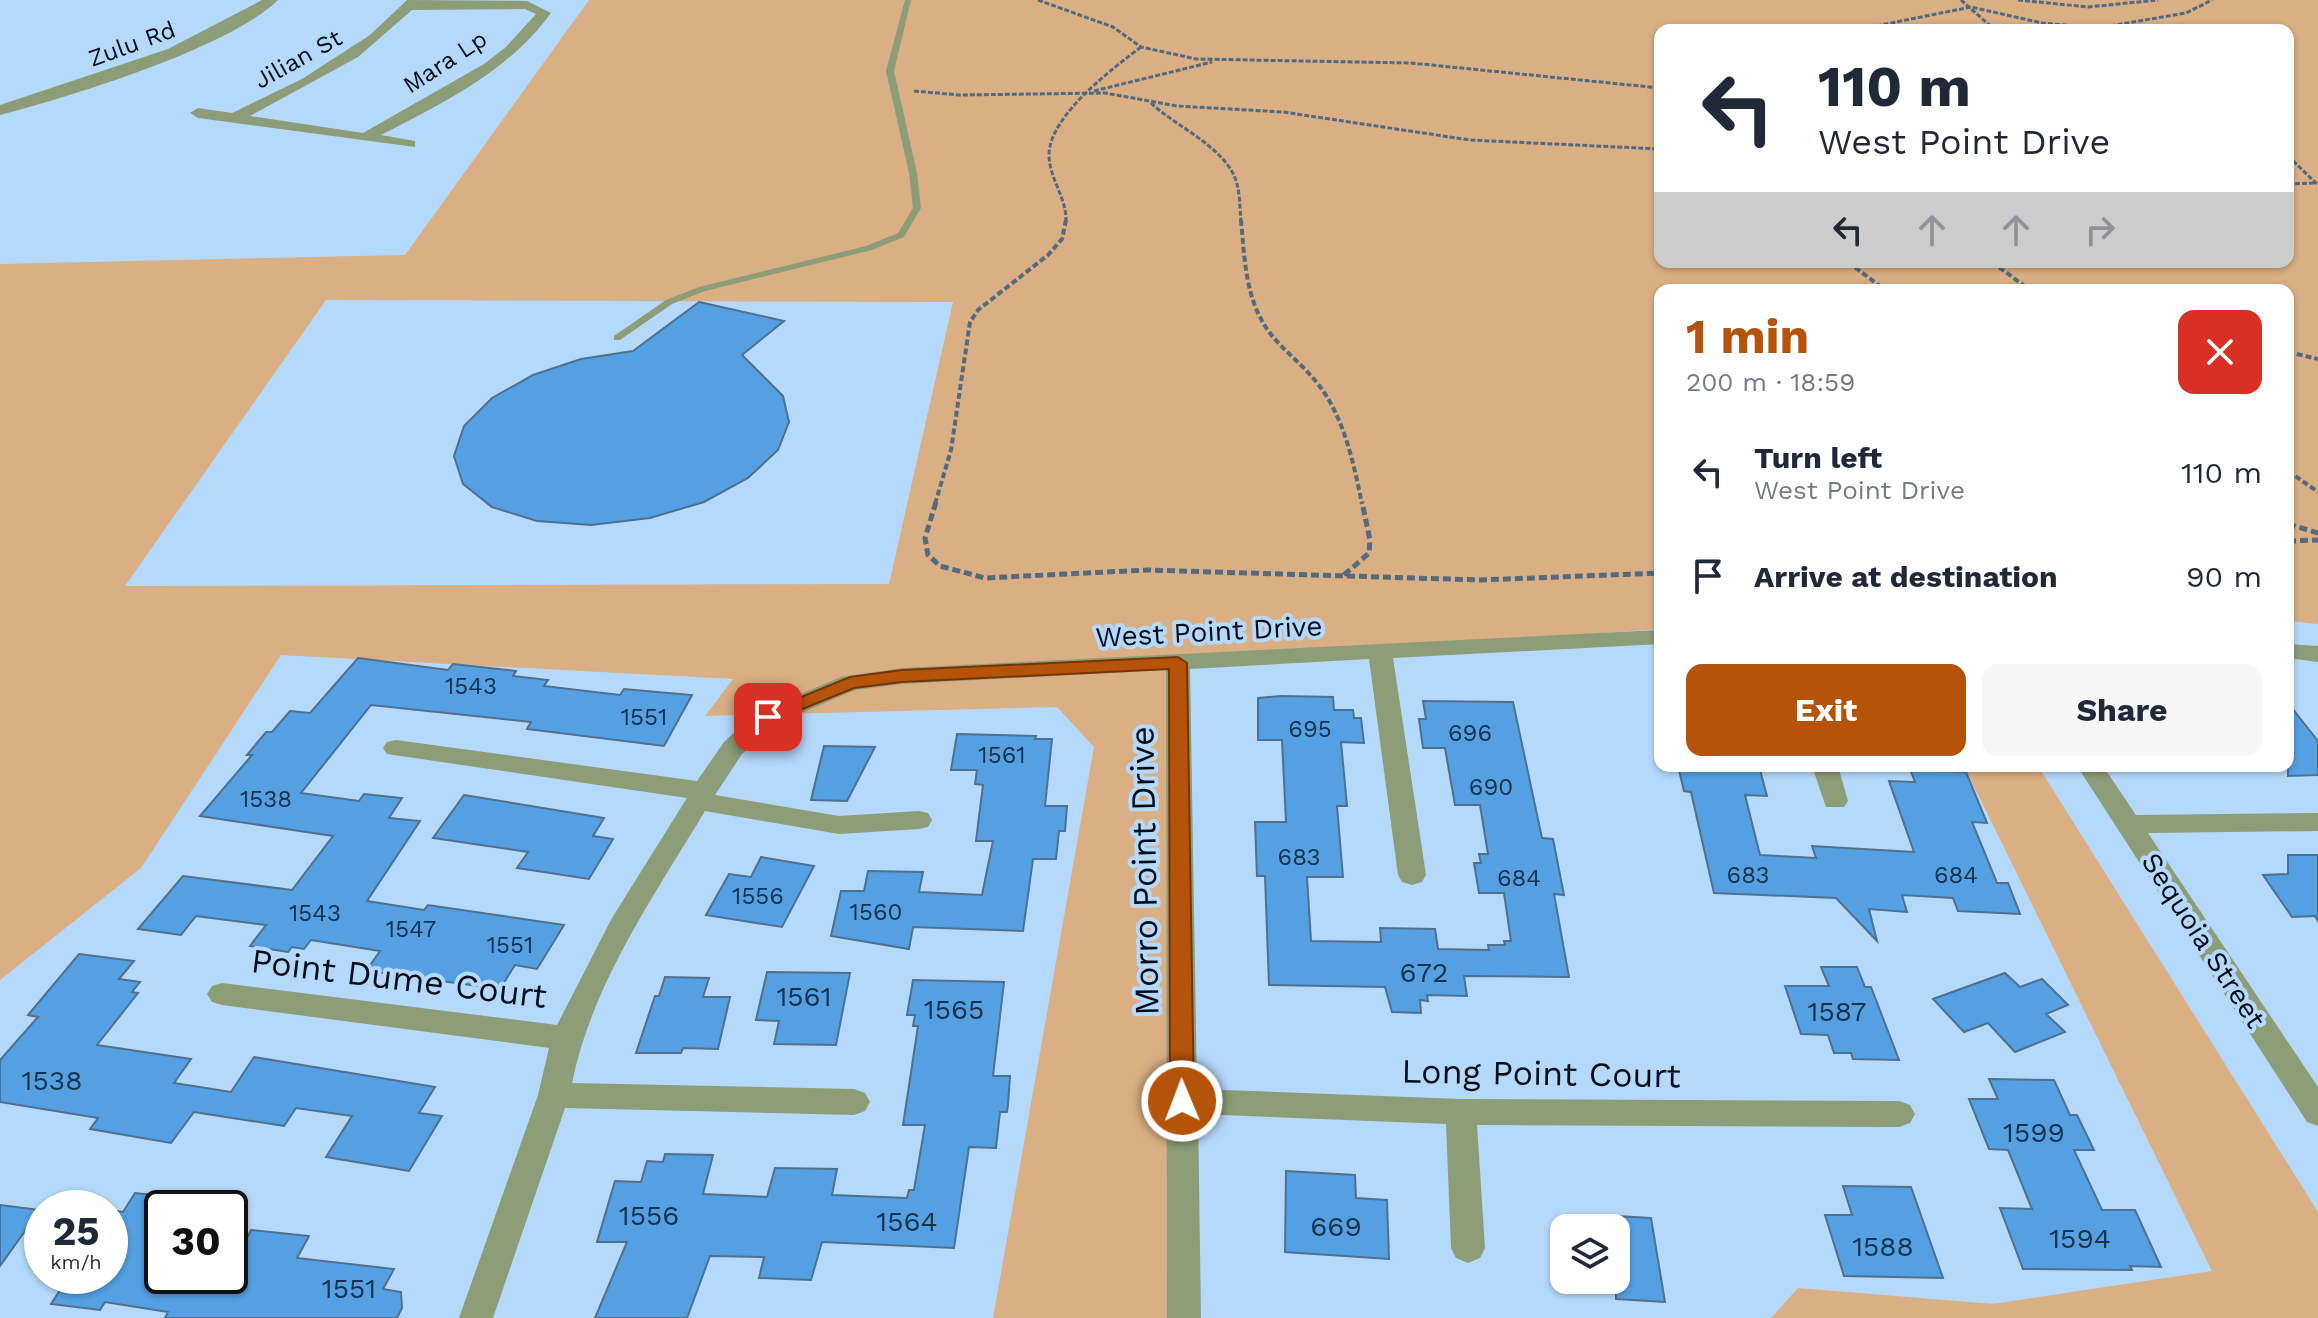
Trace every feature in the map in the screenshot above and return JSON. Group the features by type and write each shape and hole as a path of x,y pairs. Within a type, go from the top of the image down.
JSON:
{"street":[{"name":"Zulu Rd","path":"0,110 128,72 222,32 271,0"},
{"name":"Jilian St","path":"234,118 329,73 384,33 411,3"},
{"name":"Mara Lp","path":"366,137 466,83 532,30 544,13 538,7 525,5 411,3"},
{"path":"198,113 409,144"},
{"name":"West Point Drive","path":"476,1318 554,1095 566,1038 622,925 701,796 733,748 768,717 850,683 902,676 1654,637"},
{"path":"1380,652 1412,875"},
{"path":"2294,652 2318,654"},
{"name":"Morro Point Drive","path":"1178,663 1184,1318"},
{"path":"396,748 701,796 839,825 919,820"},
{"path":"1827,772 1835,801"},
{"name":"Sequoia Street","path":"2094,772 2318,1113"},
{"path":"2127,824 2318,822"},
{"name":"Point Dume Court","path":"222,994 566,1038"},
{"path":"554,1095 854,1102"},
{"name":"Long Point Court","path":"1182,1101 1461,1112 1899,1114"},
{"path":"1461,1112 1468,1248"}],"lane":[{"path":"617,338 669,302 702,289 869,248 901,235 917,208 913,173 890,71 908,0"}],"path":[{"path":"1038,0 1103,22 1141,47 1178,56 1225,60 1411,63 1654,87"},
{"path":"1961,0 1989,24"},
{"path":"2018,0 2044,5 2113,7 2158,0"},
{"path":"2121,24 2186,13 2212,0"},
{"path":"1886,24 1971,7 2053,24"},
{"path":"1141,47 1088,93 1049,145 1050,162 1065,204 1067,223 1061,244 978,310 970,322 951,450 925,538 928,555 940,566 985,578 1147,570 1481,580 1654,573"},
{"path":"1088,93 1225,60"},
{"path":"893,89 959,95 1088,93 1283,112 1470,140 1654,149"},
{"path":"1149,101 1213,150 1230,169 1237,182 1254,303 1262,322 1285,352 1321,387 1340,423 1370,547 1364,559 1344,576"},
{"path":"2294,162 2317,183"},
{"path":"2294,184 2317,183"},
{"path":"1856,268 1877,284"},
{"path":"2000,268 2022,284"},
{"path":"2294,353 2318,359"},
{"path":"2294,475 2318,492"},
{"path":"2294,526 2318,533"},
{"path":"2294,541 2318,540"}],"shaded area":[{"path":"589,0 2318,0 2318,624 2294,622 2294,284 1654,284 1654,629 1178,663 1185,1318 993,1318 1094,747 1057,707 705,716 733,679 281,655 141,868 0,980 0,264 405,255","holes":["326,300 953,302 889,584 125,586"]},
{"path":"1967,772 2042,772 2318,1212 2318,1318 1771,1318 1798,1288 1993,1304 2212,1271"}],"building":[{"path":"699,302 784,321 742,355 783,396 789,422 778,450 748,478 704,502 650,518 591,525 537,521 492,507 463,484 454,456 464,426 492,398 533,375 581,359 633,351"},
{"path":"358,658 448,670 453,664 516,671 513,676 548,680 544,686 620,695 624,689 692,695 664,746 527,729 531,722 371,705 301,793 359,801 364,794 402,798 389,818 420,821 367,901 424,910 428,905 564,925 537,969 515,965 500,989 366,971 380,951 311,940 304,949 292,947 288,952 250,946 266,925 196,916 181,935 138,929 183,876 292,890 333,836 200,816 252,755 247,755 266,732 272,732 290,711 310,713"},
{"path":"1333,697 1334,710 1353,710 1354,718 1361,718 1364,743 1341,742 1347,806 1337,806 1343,877 1307,877 1311,941 1381,942 1380,928 1435,929 1438,949 1489,950 1488,945 1505,945 1504,941 1511,941 1504,893 1479,893 1474,863 1481,863 1479,854 1488,854 1480,805 1455,805 1445,748 1423,748 1419,719 1426,719 1423,701 1513,702 1542,838 1553,839 1564,895 1554,894 1569,977 1464,976 1467,996 1427,995 1428,1001 1420,1000 1421,1013 1392,1012 1385,987 1269,985 1265,876 1257,876 1255,822 1286,822 1282,740 1258,740 1258,698"},
{"path":"2294,711 2318,741 2318,775 2288,776 2288,772 2294,772"},
{"path":"957,734 1052,739 1045,806 1067,806 1065,831 1059,831 1056,859 1033,859 1023,931 913,927 909,949 831,936 841,891 864,891 868,871 923,872 919,892 982,895 993,841 976,841 983,785 975,784 977,770 951,770"},
{"path":"824,746 875,747 847,801 811,800"},
{"path":"1679,772 1761,772 1767,796 1745,795 1760,855 1816,858 1812,846 1914,852 1889,781 1915,782 1911,772 1966,772 1987,823 1972,822 1997,883 2008,883 2020,914 1958,911 1953,898 1902,895 1907,912 1869,909 1877,941 1836,898 1714,893 1691,792 1684,791"},
{"path":"464,795 604,818 593,836 613,839 589,879 517,868 528,852 433,838"},
{"path":"2288,855 2318,855 2318,921 2315,916 2292,917 2263,875 2288,874"},
{"path":"761,857 814,866 782,927 706,915 729,874 751,877"},
{"path":"79,954 134,961 119,979 140,982 132,992 138,993 97,1045 191,1059 174,1083 231,1092 254,1057 435,1087 419,1113 442,1116 409,1171 326,1157 352,1116 296,1108 284,1126 194,1112 171,1143 90,1129 98,1118 0,1102 0,1060 38,1017 28,1015"},
{"path":"1821,967 1857,967 1865,987 1871,987 1899,1060 1853,1059 1851,1053 1834,1053 1828,1035 1801,1034 1785,986 1829,986"},
{"path":"767,972 850,973 836,1045 774,1044 779,1021 756,1020"},
{"path":"2005,973 2020,987 2042,979 2068,1005 2046,1014 2065,1032 2015,1052 1988,1023 1964,1032 1933,999"},
{"path":"665,977 709,978 703,997 730,997 718,1049 683,1048 681,1053 636,1053 655,996 659,996"},
{"path":"913,980 1004,982 993,1076 1010,1076 1007,1112 1000,1112 996,1148 969,1147 954,1248 822,1242 811,1280 759,1278 764,1257 710,1256 687,1318 595,1318 627,1242 597,1242 615,1181 641,1182 647,1161 663,1162 665,1154 713,1155 703,1194 767,1197 775,1168 837,1169 832,1195 907,1198 909,1190 914,1190 925,1125 903,1125 918,1026 913,1026 915,1015 907,1015"},
{"path":"1989,1079 2054,1080 2070,1115 2077,1115 2094,1150 2074,1150 2102,1210 2135,1210 2161,1267 2130,1266 2132,1270 2023,1269 2000,1208 2032,1209 2008,1150 1989,1149 1969,1099 1998,1099"},
{"path":"1286,1171 1355,1175 1356,1198 1387,1200 1389,1259 1285,1252"},
{"path":"1843,1186 1911,1187 1943,1278 1844,1276 1825,1215 1852,1215"},
{"path":"135,1193 144,1194 144,1294 248,1294 248,1236 251,1230 309,1236 297,1258 394,1269 383,1289 401,1292 402,1308 397,1318 165,1318 168,1312 105,1302 100,1310 51,1304 57,1294 128,1294 128,1204"},
{"path":"0,1205 24,1208 24,1232 0,1266"},
{"path":"1630,1217 1651,1218 1665,1302 1616,1299 1616,1294 1630,1294"}],"route":[{"path":"768,717 850,683 902,676 1178,663 1182,1101"}]}
